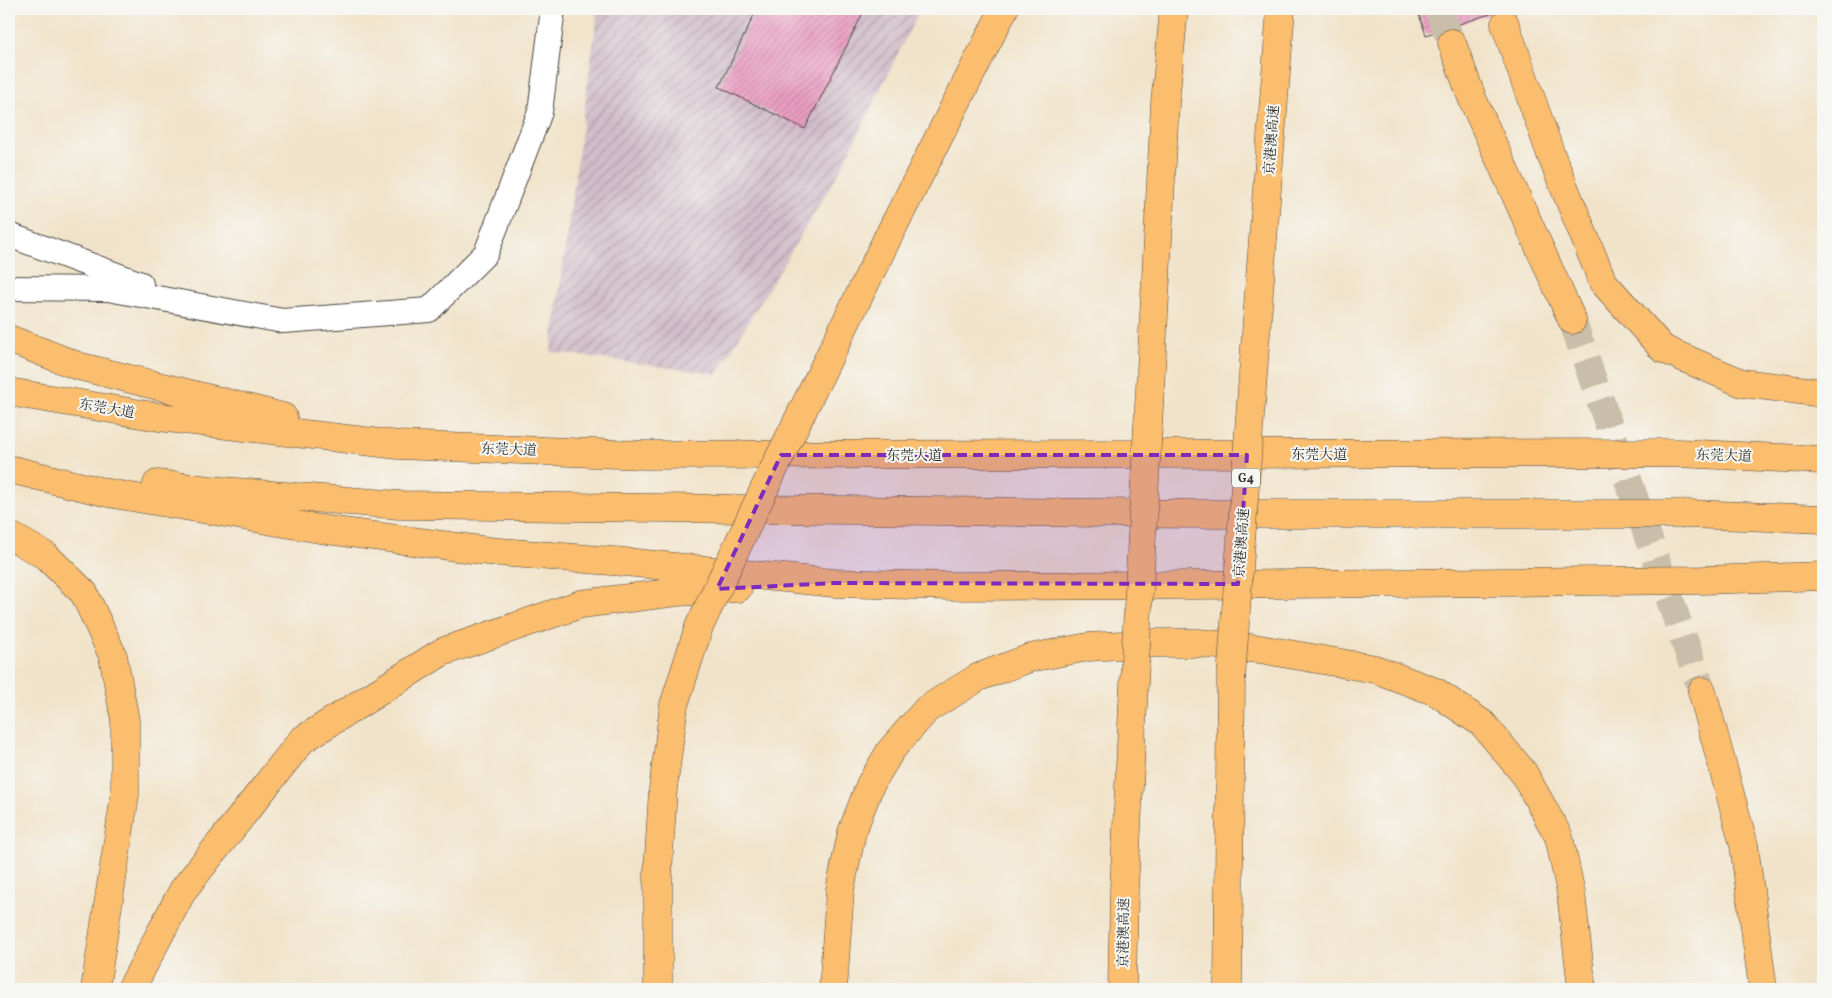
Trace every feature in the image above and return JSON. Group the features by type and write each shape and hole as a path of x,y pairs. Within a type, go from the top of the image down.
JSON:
{"highway":[{"path":"658,989 658,872 663,789 674,705 699,627 768,481 888,237 1004,9"},
{"name":"京港澳高速","path":"1122,989 1124,890 1135,663 1165,103 1174,9"},
{"name":"京港澳高速","path":"1228,989 1231,679 1281,9"},
{"path":"1504,24 1551,155 1603,282 1663,349 1742,383 1823,393"},
{"path":"1452,44 1472,98 1572,320"},
{"path":"9,339 78,366 398,445"},
{"name":"东莞大道","path":"9,392 159,417 398,445 643,454 1198,455 1678,453 1823,460"},
{"path":"9,464 210,490 399,505 1195,514 1688,514 1823,519"},
{"path":"9,469 108,493 320,529 488,551 636,563 834,583 952,586 1194,585 1703,580 1823,576"},
{"path":"9,535 46,556 84,593 113,656 125,720 125,795 112,868 95,989"},
{"path":"131,989 183,890 302,740 442,652 581,604 677,592 834,583"},
{"path":"833,989 840,890 852,832 870,785 891,750 927,709 979,677 1030,658 1088,646 1198,643 1260,649 1375,669 1436,692 1483,724 1523,772 1559,837 1572,893 1582,989"},
{"path":"1702,691 1744,845 1763,989"}],"street":[{"path":"9,288 108,289 283,321 429,310 486,253 540,112 553,9"},
{"path":"9,234 201,306"}],"highlighted area":[{"path":"781,455 1247,455 1238,584 834,583 717,589"}],"shaded area":[{"path":"598,9 920,9 841,169 717,374 551,352"}],"building":[{"path":"757,9 865,9 805,129 719,87"},
{"path":"1417,9 1505,9 1426,35"}],"tunnel":[{"path":"1438,9 1452,43"},
{"path":"1572,320 1702,691"}]}
